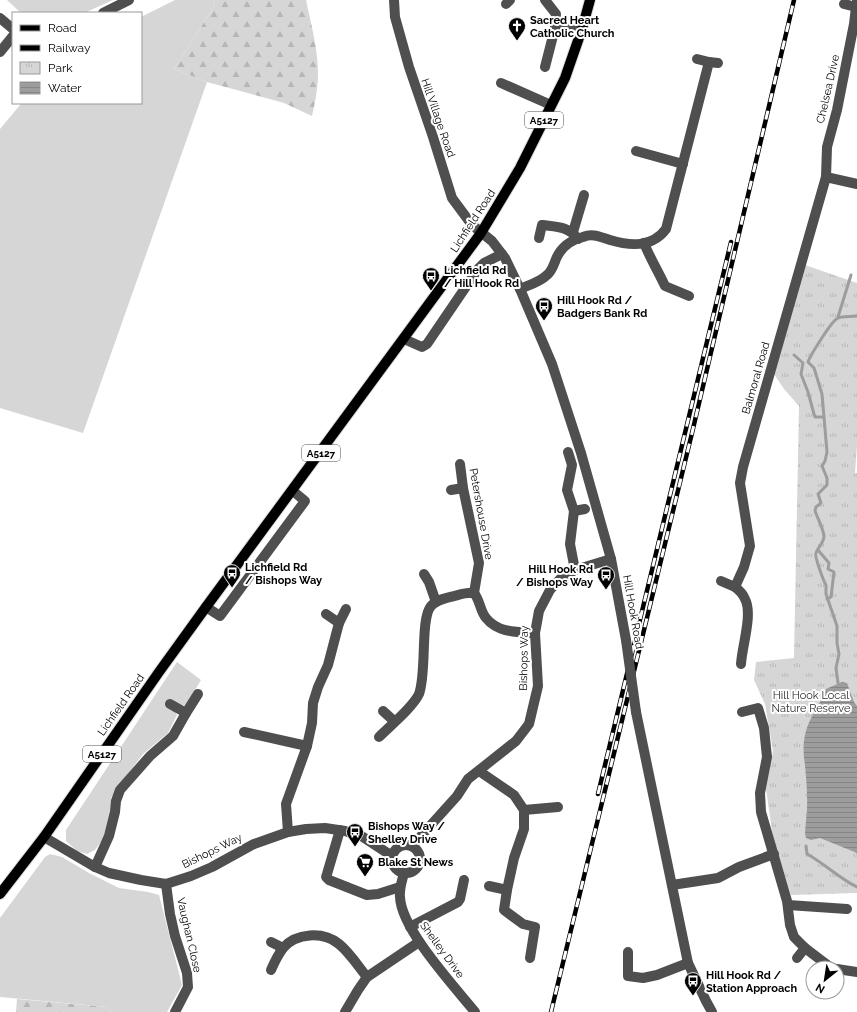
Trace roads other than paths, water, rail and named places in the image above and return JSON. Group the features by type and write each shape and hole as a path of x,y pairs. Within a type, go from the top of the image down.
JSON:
{"main road":[{"name":"Lichfield Road","path":"0,894 44,837 154,678 482,233 520,168 565,78 582,29 590,0"}],"street":[{"path":"105,12 129,0"},
{"name":"Hill Village Road","path":"394,0 395,17 409,67 433,136 452,198 469,222 482,233"},
{"path":"545,0 556,14 555,28 545,66"},
{"name":"Chelsea Drive","path":"826,176 827,147 851,40 856,3 844,4"},
{"path":"0,18 12,28"},
{"path":"555,28 582,29"},
{"path":"0,51 12,37"},
{"path":"539,238 542,225 566,228 576,235 595,235 625,243 639,244 660,237 666,230 683,164 713,62 697,59"},
{"path":"501,83 551,105"},
{"path":"636,151 683,164"},
{"path":"826,176 857,184"},
{"name":"Balmoral Road","path":"735,586 744,567 750,546 741,494 740,483 742,472 826,176"},
{"path":"520,289 540,280 548,274 562,247 576,235 584,196"},
{"name":"Hill Hook Road","path":"482,233 492,241 502,254 520,289 552,364 581,453 611,559 626,640 636,712 688,963 712,1012"},
{"path":"644,243 665,286 689,296"},
{"path":"404,339 422,347 427,344 478,269 484,263 502,254"},
{"path":"568,452 572,465 568,493 574,511 570,544 575,570"},
{"name":"Petershouse Drive","path":"460,464 463,488 479,563 474,593"},
{"path":"451,490 463,488"},
{"path":"206,607 220,616 305,501 293,490"},
{"path":"574,511 585,508"},
{"name":"Bishops Way","path":"412,846 457,796 468,779 516,741 529,724 538,686 534,633 539,611 550,590 560,579 575,570 611,559"},
{"path":"424,574 429,582 436,602"},
{"path":"721,581 735,586 746,600 746,629 742,652 742,664"},
{"path":"379,737 412,704 418,695 422,682 426,617 436,602 467,592 474,593 478,598 485,617 496,626 509,632 534,633"},
{"path":"288,832 286,804 307,746 312,723 313,703 318,687 328,665 339,623 346,609"},
{"path":"326,614 339,623"},
{"path":"95,867 109,836 116,801 120,790 150,756 173,736 198,694"},
{"path":"170,704 186,713"},
{"path":"742,712 758,708 764,728 767,758 760,793 762,812 788,905 790,925 794,937 805,948 821,960"},
{"path":"383,711 394,721"},
{"path":"244,732 307,746"},
{"path":"479,771 514,795 524,810 524,829 514,858 504,910 523,924 536,927 530,958"},
{"path":"524,810 558,807"},
{"name":"Bishops Way","path":"44,837 95,867 109,873 166,884 212,867 254,844 288,832 306,829 325,828 340,830 363,837 392,856"},
{"path":"340,830 326,874 329,880 367,895 378,894 400,887"},
{"path":"399,846 412,846 418,853 420,861 413,871 404,873 393,866 392,856 394,851 399,846"},
{"path":"672,885 718,878 774,854"},
{"name":"Shelley Drive","path":"404,873 400,887 400,898 402,910 410,926 419,942 475,1012"},
{"path":"410,926 458,902 464,880"},
{"name":"Vaughan Close","path":"166,884 170,914 187,973 188,987 175,1012"},
{"path":"489,886 507,890"},
{"path":"788,905 847,910"},
{"path":"271,970 283,948 296,938 310,935 322,936 338,943 349,953 367,978"},
{"path":"270,942 283,948"},
{"path":"346,1012 358,990 367,978 419,942"},
{"path":"797,958 805,948"},
{"path":"628,952 623,976 643,978 658,975 688,963"},
{"path":"845,970 857,972"}],"water":[{"path":"842,682 847,683 857,706 857,853 820,838 811,840 806,838 805,833 807,798 804,749 806,731 826,689"}],"waterway":[{"path":"838,317 851,275"},
{"path":"838,683 836,668 839,654 837,643 837,626 826,594 826,585 816,559 816,553 823,541 824,536 815,511 816,507 821,503 818,494 827,485 827,478 822,466 827,452 822,394 814,368 808,362 822,338 835,320 840,317 857,316"},
{"path":"794,355 803,363 801,374 815,417 823,417"},
{"path":"818,550 829,563 828,569 834,572 831,597 827,599"},
{"path":"806,846 807,854 857,887"}],"railway":[{"path":"551,1012 692,433 794,0"},
{"path":"598,794 731,242"}],"place":[{"name":"Sacred Heart Catholic Church","path":"517,41"},
{"name":"Lichfield Rd / Hill Hook Rd","path":"431,291"},
{"name":"Hill Hook Rd / Badgers Bank Rd","path":"544,321"},
{"name":"Lichfield Rd / Bishops Way","path":"232,588"},
{"name":"Hill Hook Rd / Bishops Way","path":"606,590"},
{"name":"Bishops Way / Shelley Drive","path":"355,847"},
{"name":"Blake St News","path":"365,877"},
{"name":"Hill Hook Rd / Station Approach","path":"693,996"}],"park label":[{"name":"Hill Hook Local Nature Reserve","path":"811,701"}]}
